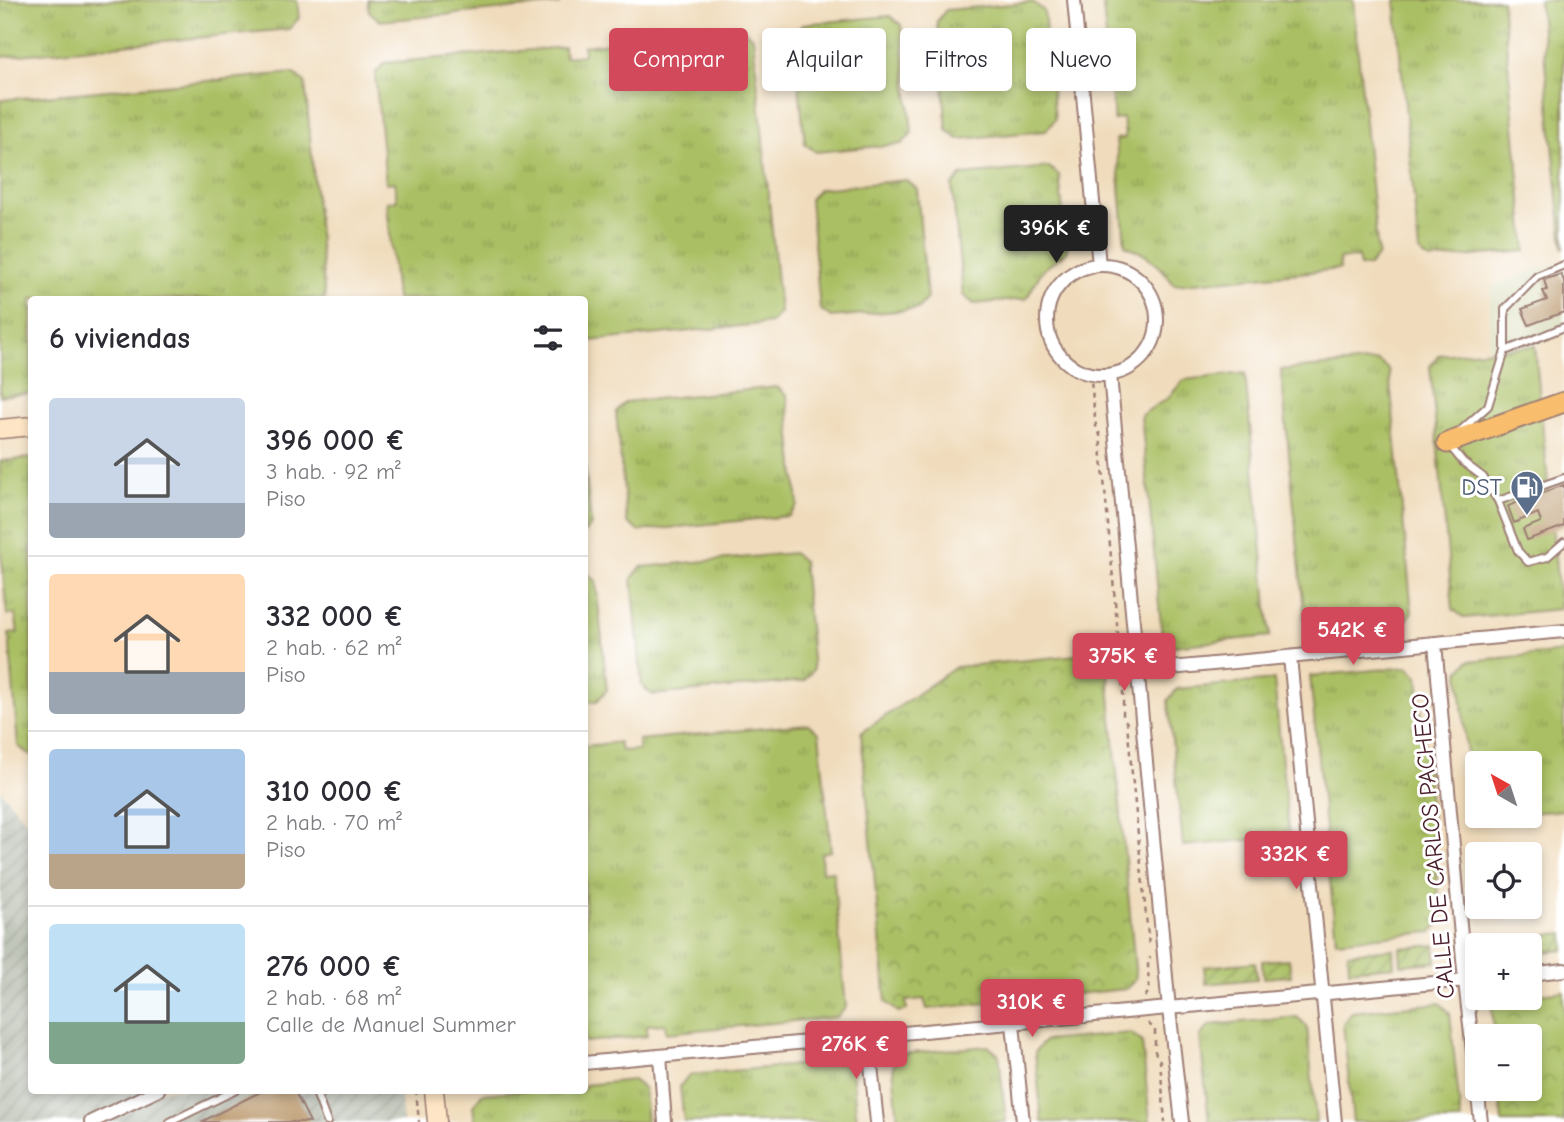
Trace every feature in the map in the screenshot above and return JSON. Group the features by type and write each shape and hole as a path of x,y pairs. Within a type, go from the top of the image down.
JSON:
{"main road":[{"path":"1447,443 1564,402"}],"street":[{"path":"1074,0 1099,265"},
{"path":"1099,265 1117,267 1134,274 1147,287 1155,303 1158,322 1148,351 1131,366 1110,374 1090,373 1077,369 1064,360 1054,347 1048,331 1048,312 1054,294 1065,279 1081,269 1099,265"},
{"path":"1110,374 1168,1009 1182,1122"},
{"path":"0,429 28,426"},
{"path":"1138,671 1564,631"},
{"name":"CALLE DE CARLOS PACHECO","path":"1435,643 1466,933"},
{"path":"1290,657 1335,1122"},
{"path":"1542,973 1564,970"},
{"path":"588,1063 1465,981"},
{"path":"1013,1024 1023,1122"},
{"path":"868,1037 877,1122"},
{"path":"660,1056 665,1122"},
{"path":"91,1122 150,1094"},
{"path":"434,1094 438,1122"},
{"name":"CALLE DE CARLOS PACHECO","path":"1479,1101 1481,1122"}],"lane":[{"path":"1564,265 1537,276 1506,309 1505,351 1488,406 1447,443 1463,462 1483,477 1498,501 1518,551 1528,562 1547,557 1564,542"},
{"path":"1505,351 1564,327"},
{"path":"1498,501 1564,478"},
{"path":"170,1122 228,1094"},
{"path":"316,1094 327,1122"}],"path":[{"path":"1090,373 1096,426 1100,435 1123,690 1123,717 1126,723 1150,959 1145,1011 1146,1020 1155,1030 1155,1052 1160,1061 1165,1122"},
{"path":"416,1094 419,1122"}],"shaded area":[{"path":"1564,260 1564,335 1514,353 1488,377 1491,287"},
{"path":"0,790 28,823 28,1094 400,1094 403,1122 0,1122"}],"green space":[{"path":"0,0 297,0 299,18 289,29 0,57"},
{"path":"368,0 559,0 560,4 380,21 369,11"},
{"path":"1108,0 1353,0 1378,255 1369,266 1360,267 1358,257 1339,259 1340,269 1174,285 1153,261 1125,245 1116,139 1125,138 1123,118 1114,120 1111,91 1136,91 1136,28 1105,28 1103,6"},
{"path":"1395,0 1502,0 1526,251 1429,260 1419,251"},
{"path":"1539,0 1564,0 1564,248 1563,248"},
{"path":"1033,2 1044,11 1046,28 1026,28 1026,91 1052,91 1055,119 1046,131 958,139 947,130 943,91 1012,91 1012,28 938,28 937,21 946,10"},
{"path":"890,16 901,25 900,91 908,91 912,133 902,144 816,152 805,144 800,91 886,91 886,28 800,28 803,24"},
{"path":"748,34 753,38 780,312 771,323 590,341 588,296 396,296 387,202 397,201 395,182 386,183 375,74 384,63 564,47 565,57 584,55 583,46 609,43 609,91 748,91"},
{"path":"293,73 305,82 325,296 28,296 28,393 0,396 0,100"},
{"path":"1049,167 1059,175 1067,251 1042,271 1026,299 974,304 963,295 952,186 962,175"},
{"path":"906,180 917,189 927,298 918,309 831,317 820,309 810,199 819,189"},
{"path":"1535,346 1560,609 1464,618 1453,609 1430,366 1439,355"},
{"path":"1378,361 1389,370 1412,613 1403,624 1306,633 1281,370"},
{"path":"1245,373 1270,636 1173,646 1162,637 1141,415 1168,398 1184,380"},
{"path":"777,387 787,396 798,505 789,516 638,531 627,522 616,412 625,402"},
{"path":"28,458 28,754 18,746 9,634 18,633 15,614 7,615 0,542 1,461"},
{"path":"588,495 591,525 588,528"},
{"path":"793,553 803,561 813,670 804,681 653,695 642,686 632,578 641,567"},
{"path":"588,574 596,581 607,690 597,701 588,702"},
{"path":"1106,652 1136,979 1126,989 927,1009 924,999 906,1001 907,1010 898,1012 886,1002 861,733 956,667"},
{"path":"1564,652 1564,810 1542,812 1542,751 1467,751 1459,672 1468,661"},
{"path":"1408,667 1418,676 1441,921 1432,932 1336,941 1310,676"},
{"path":"1274,680 1289,836 1183,846 1168,700 1177,689"},
{"path":"808,724 819,733 831,851 821,853 822,872 833,871 846,1007 837,1017 666,1033 665,1024 647,1025 647,1036 588,1042 588,746 619,742 621,751 639,750 638,740"},
{"path":"1564,933 1564,950 1544,952 1542,935"},
{"path":"1435,945 1436,962 1401,965 1400,948"},
{"path":"1393,949 1394,966 1349,970 1348,953"},
{"path":"1289,959 1291,976 1263,978 1262,961"},
{"path":"1255,962 1257,979 1206,984 1204,967"},
{"path":"1564,991 1564,1122 1502,1122 1500,1101 1542,1101 1542,1024 1493,1024 1492,1010 1542,1010 1542,994"},
{"path":"1440,1003 1450,1013 1461,1121 1353,1122 1343,1023 1352,1012"},
{"path":"1297,1017 1307,1026 1316,1122 1209,1122 1200,1036 1210,1025"},
{"path":"1131,1033 1142,1042 1150,1122 1042,1122 1035,1052 1044,1041"},
{"path":"988,1046 999,1055 1006,1122 898,1122 893,1066 901,1054"},
{"path":"841,1061 852,1070 857,1122 684,1122 680,1086 689,1075"},
{"path":"633,1080 644,1089 647,1122 475,1122 473,1106 482,1094 588,1094 588,1085"}],"building":[{"path":"1561,274 1564,281 1564,312 1529,325 1522,309 1547,300 1543,291 1547,290 1544,280"},
{"path":"1564,485 1564,526 1527,540 1523,529 1541,522 1538,513 1514,523 1508,506"},
{"path":"256,1094 296,1094 310,1122 201,1122"}],"place":[{"name":"DST","path":"1527,517"}]}
